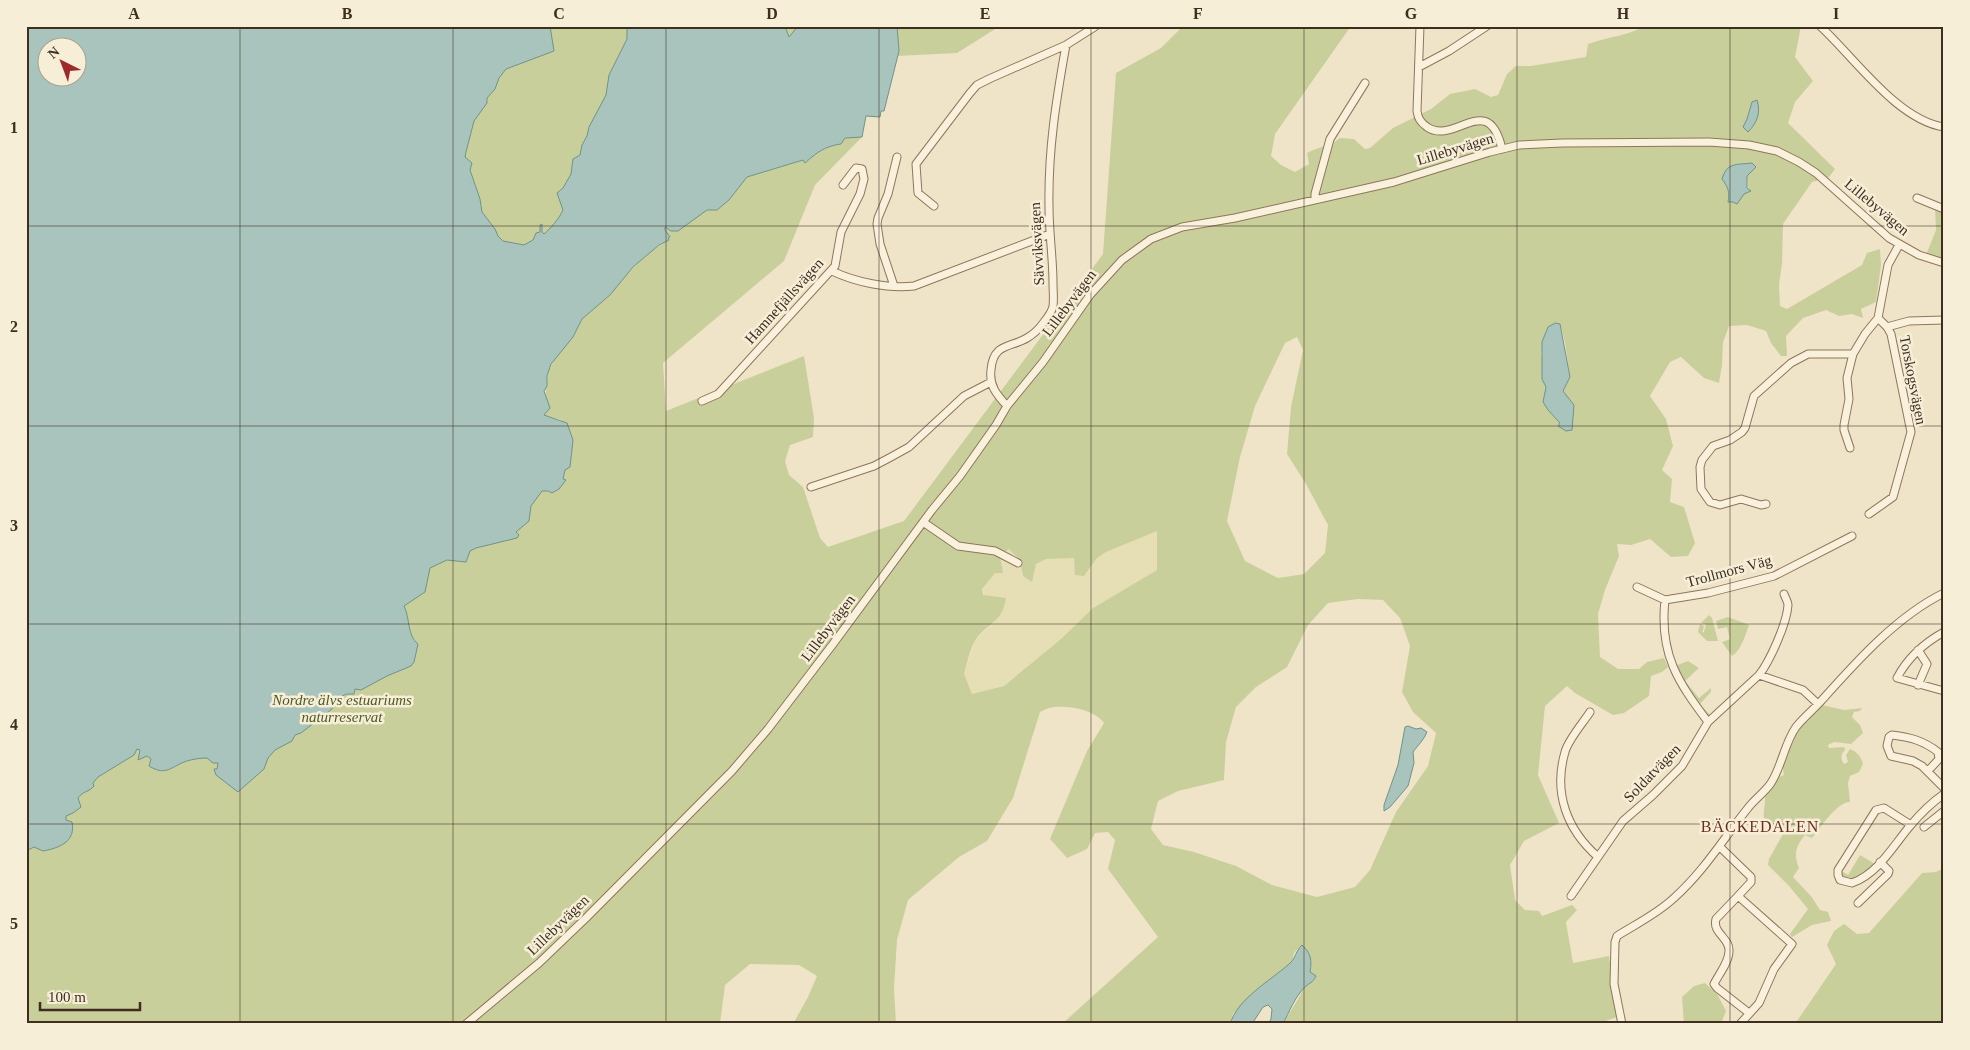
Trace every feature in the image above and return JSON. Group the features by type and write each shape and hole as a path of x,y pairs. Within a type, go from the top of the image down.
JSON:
{"street":[{"path":"934,206 918,193 916,164 977,85 1066,45 1096,26"},
{"path":"1420,26 1417,111 1420,121 1432,130 1449,131 1473,120 1481,120 1492,128 1502,149"},
{"path":"1419,66 1449,51 1487,26"},
{"path":"1820,26 1878,86 1905,110 1922,120 1944,126"},
{"name":"Sävviksvägen","path":"991,382 991,368 995,355 1006,346 1027,339 1036,332 1051,312 1053,305 1048,171 1051,134 1066,45"},
{"path":"1315,200 1330,139 1365,83"},
{"name":"Lillebyvägen","path":"466,1024 539,963 573,931 732,771 798,690 984,442 1007,406 1043,362 1102,281 1122,260 1140,246 1162,234 1182,227 1235,218 1394,182 1519,145 1709,142 1749,145 1777,151 1800,162 1816,173 1865,218 1899,245 1944,264"},
{"path":"894,286 880,244 877,224 888,194 897,158"},
{"name":"Hamnefjällsvägen","path":"702,401 718,394 832,271 837,260 843,228 860,194 864,179 862,169 856,168 843,185"},
{"path":"1917,198 1944,209"},
{"path":"832,271 844,277 905,287 922,283 1050,234"},
{"path":"1850,448 1844,425 1849,399 1847,378 1852,354 1878,318 1888,265 1899,245"},
{"name":"Torskogsvägen","path":"1869,514 1893,497 1910,432 1891,334 1878,318"},
{"path":"1887,327 1909,321 1944,320"},
{"path":"1766,504 1762,506 1741,499 1720,505 1710,502 1701,489 1700,467 1702,460 1713,446 1730,440 1742,432 1745,428 1751,401 1754,396 1791,363 1808,354 1852,354"},
{"path":"811,487 874,466 909,447 964,396 991,382 996,394 1007,406"},
{"path":"923,522 958,546 995,551 1018,563"},
{"name":"Trollmors Väg","path":"1665,600 1708,593 1774,576 1852,536"},
{"path":"1637,587 1665,600 1665,626 1670,661 1683,689 1708,722"},
{"path":"1622,1024 1614,984 1614,942 1617,936 1674,899 1698,874 1749,807 1772,781 1796,728 1845,672 1867,650 1919,608 1944,593"},
{"name":"Soldatvägen","path":"1571,896 1622,821 1653,795 1682,766 1708,722 1759,675 1765,667 1778,640 1788,604 1784,594"},
{"path":"1944,632 1918,650 1907,662 1897,678 1944,691"},
{"path":"1918,650 1927,664 1918,685"},
{"path":"1759,675 1803,690 1818,704"},
{"path":"1590,712 1565,750 1561,774 1563,804 1571,826 1581,841 1598,857"},
{"path":"1928,771 1939,759 1938,752 1919,740 1889,737 1887,746 1891,756 1913,761 1928,771 1944,788"},
{"path":"1910,825 1884,808 1879,809 1842,865 1838,875 1843,882 1852,883 1863,877 1880,862 1910,825 1931,803 1944,794"},
{"path":"1924,828 1944,811"},
{"path":"1720,847 1751,877 1751,882 1716,919 1716,928 1729,946 1730,953 1714,984 1716,988 1749,1013"},
{"path":"1858,903 1888,874 1889,871 1880,862"},
{"path":"1738,896 1792,944 1774,969 1759,1004 1740,1024"}],"shaded area":[{"path":"1157,531 1157,570 1093,608 1061,639 1004,686 972,694 964,674 975,640 994,623 982,589 995,572 1000,557 1009,549 1020,560 1023,576 1032,581 1036,564 1046,559 1074,557 1084,576 1097,558 1106,552"}],"green space":[{"name":"Nordre älvs estuariums naturreservat","path":"26,26 1000,26 957,53 897,56 561,303 527,452 562,420 544,415 546,412 547,381 554,360 574,334 582,319 608,297 630,271 645,257 669,240 665,227 668,228 729,200 747,177 803,160 805,163 826,148 841,144 845,138 862,137 815,185 784,261 663,363 666,411 804,356 814,418 813,437 790,445 785,461 789,475 803,487 820,538 828,547 904,521 1103,254 1116,73 1161,48 1183,26 1351,26 1275,134 1271,156 1281,165 1295,172 1309,164 1307,153 1340,138 1354,139 1365,149 1370,148 1393,128 1431,109 1450,94 1475,89 1491,97 1498,95 1507,74 1516,66 1531,66 1586,57 1588,44 1631,32 1645,26 1801,26 1795,57 1813,81 1795,102 1788,123 1835,169 1829,177 1812,182 1783,224 1782,263 1779,285 1780,306 1787,309 1862,265 1867,253 1880,249 1881,265 1876,302 1861,309 1863,318 1852,314 1839,316 1826,310 1803,318 1786,336 1787,356 1781,356 1771,343 1766,331 1747,325 1729,326 1723,342 1719,383 1704,378 1681,357 1670,362 1650,396 1666,419 1673,446 1662,470 1672,479 1670,502 1684,507 1695,543 1688,556 1671,557 1650,539 1631,545 1617,544 1619,556 1605,590 1598,614 1600,657 1618,669 1639,669 1647,662 1664,658 1668,667 1662,672 1651,676 1649,696 1624,713 1613,715 1575,693 1567,686 1545,706 1538,775 1559,823 1524,841 1510,865 1515,900 1525,910 1539,911 1542,916 1572,905 1577,910 1566,922 1573,963 1609,956 1617,1017 1597,1024 1283,1024 1306,984 1309,974 1311,963 1309,954 1302,945 1294,953 1292,963 1256,990 1233,1014 1230,1024 1062,1024 1158,937 1108,869 1115,840 1108,832 1095,833 1087,849 1067,858 1050,839 1087,751 1104,723 1089,712 1062,707 1040,712 1013,798 987,841 959,857 908,900 897,940 894,988 896,1024 793,1024 817,976 799,965 750,964 725,985 720,1024 26,1024","holes":["1755,167 1747,176 1749,193 1729,194 1727,186","1560,324 1565,342 1570,377 1563,391 1574,405 1572,430 1558,425 1560,423 1543,402 1546,387 1541,352","1297,337 1303,350 1291,407 1287,454 1328,525 1325,553 1304,574 1278,578 1245,561 1227,521 1240,457 1255,406 1285,343","1157,531 1157,570 1093,608 1061,639 1004,686 972,694 964,674 970,651 976,639 1001,613 1006,598 983,595 982,589 995,573 1003,573 1000,557 1009,549 1020,560 1023,576 1032,582 1036,564 1046,559 1074,558 1075,575 1084,576 1097,558 1106,552","1358,599 1383,600 1400,618 1410,646 1402,692 1413,712 1436,733 1428,766 1396,812 1370,870 1355,887 1317,897 1272,885 1236,866 1194,852 1163,845 1151,829 1158,801 1178,791 1224,780 1226,742 1236,707 1256,687 1287,667 1308,625 1328,603"]},
{"path":"1935,208 1944,211 1944,259 1926,255 1936,230"},
{"path":"1709,615 1712,618 1718,641 1707,641 1698,632 1700,624 1704,626 1702,633 1704,632 1706,624 1701,623"},
{"path":"1728,617 1749,625 1740,646 1732,656 1722,642 1730,639 1727,627 1718,629 1716,621"},
{"path":"1688,661 1699,668 1685,681 1699,698 1711,688 1711,692 1700,704 1711,716 1708,716 1690,696 1675,666"},
{"path":"1822,705 1844,710 1862,708 1860,711 1854,712 1852,717 1860,725 1863,733 1851,744 1834,742 1828,745 1829,748 1844,747 1842,760 1844,764 1848,762 1846,755 1850,749 1855,751 1863,764 1859,772 1850,776 1848,783 1850,802 1835,810 1812,838 1805,835 1796,850 1799,868 1793,877 1811,896 1820,910 1828,912 1831,921 1812,925 1792,937 1790,934 1808,909 1768,865 1769,859 1783,834 1765,821 1765,793 1779,777 1784,775 1785,756 1794,736 1808,718"},
{"path":"1860,855 1875,864 1857,879 1843,880 1839,873 1840,870 1848,875"},
{"path":"1944,868 1944,1024 1795,1024 1836,964 1827,945 1834,931 1844,924 1857,934 1869,933 1922,873 1936,872"},
{"path":"1705,983 1717,994 1726,1011 1721,1024 1684,1024 1682,997 1694,986"}],"water":[{"path":"26,26 550,26 554,51 506,69 499,78 495,89 487,98 487,103 474,121 465,157 472,163 470,170 480,199 482,212 498,236 503,241 524,245 533,240 536,233 540,232 540,225 542,224 542,232 544,234 547,232 563,210 557,193 563,188 571,174 573,159 580,155 589,127 606,95 609,75 627,39 627,29 630,26 785,26 789,37 798,26 897,26 899,51 884,111 881,111 880,117 866,116 862,137 845,138 841,144 821,150 805,163 803,160 747,177 729,200 717,210 707,210 678,231 671,231 665,227 670,237 668,238 669,240 659,245 633,267 610,295 582,319 573,337 551,364 547,376 547,386 544,391 550,408 544,415 567,423 573,440 570,467 565,470 563,479 566,480 559,489 552,493 542,491 531,506 529,521 516,532 519,535 517,538 476,548 470,551 466,562 447,560 430,568 425,592 404,606 410,631 414,641 418,644 414,662 411,666 361,690 355,689 354,694 347,694 337,698 332,709 301,733 295,735 292,741 275,750 268,758 264,769 238,792 216,775 214,769 217,769 218,763 213,763 207,758 189,760 169,770 160,771 149,766 151,759 147,756 138,760 140,750 137,749 134,755 98,777 93,783 94,786 78,798 81,807 66,816 66,820 72,822 73,829 65,843 43,851 34,847 26,851"},
{"path":"1757,100 1759,109 1757,118 1748,132 1743,127 1752,102"},
{"path":"1752,163 1756,167 1747,176 1747,188 1751,191 1744,194 1737,204 1728,202 1728,190 1722,179 1724,174 1733,165"},
{"path":"1555,323 1560,324 1570,377 1563,391 1574,405 1572,430 1566,431 1558,426 1560,423 1543,402 1546,387 1542,379 1542,342 1548,327"},
{"path":"1408,726 1416,729 1421,728 1427,732 1413,752 1414,763 1408,786 1390,807 1384,811 1384,805 1398,765 1405,727"},
{"path":"1302,945 1310,957 1310,972 1316,976 1298,995 1283,1024 1268,1024 1271,1019 1272,1009 1268,1005 1263,1007 1252,1024 1230,1024 1234,1015 1247,998 1291,962"}],"district":[{"name":"BÄCKEDALEN","path":"1760,826"}]}
